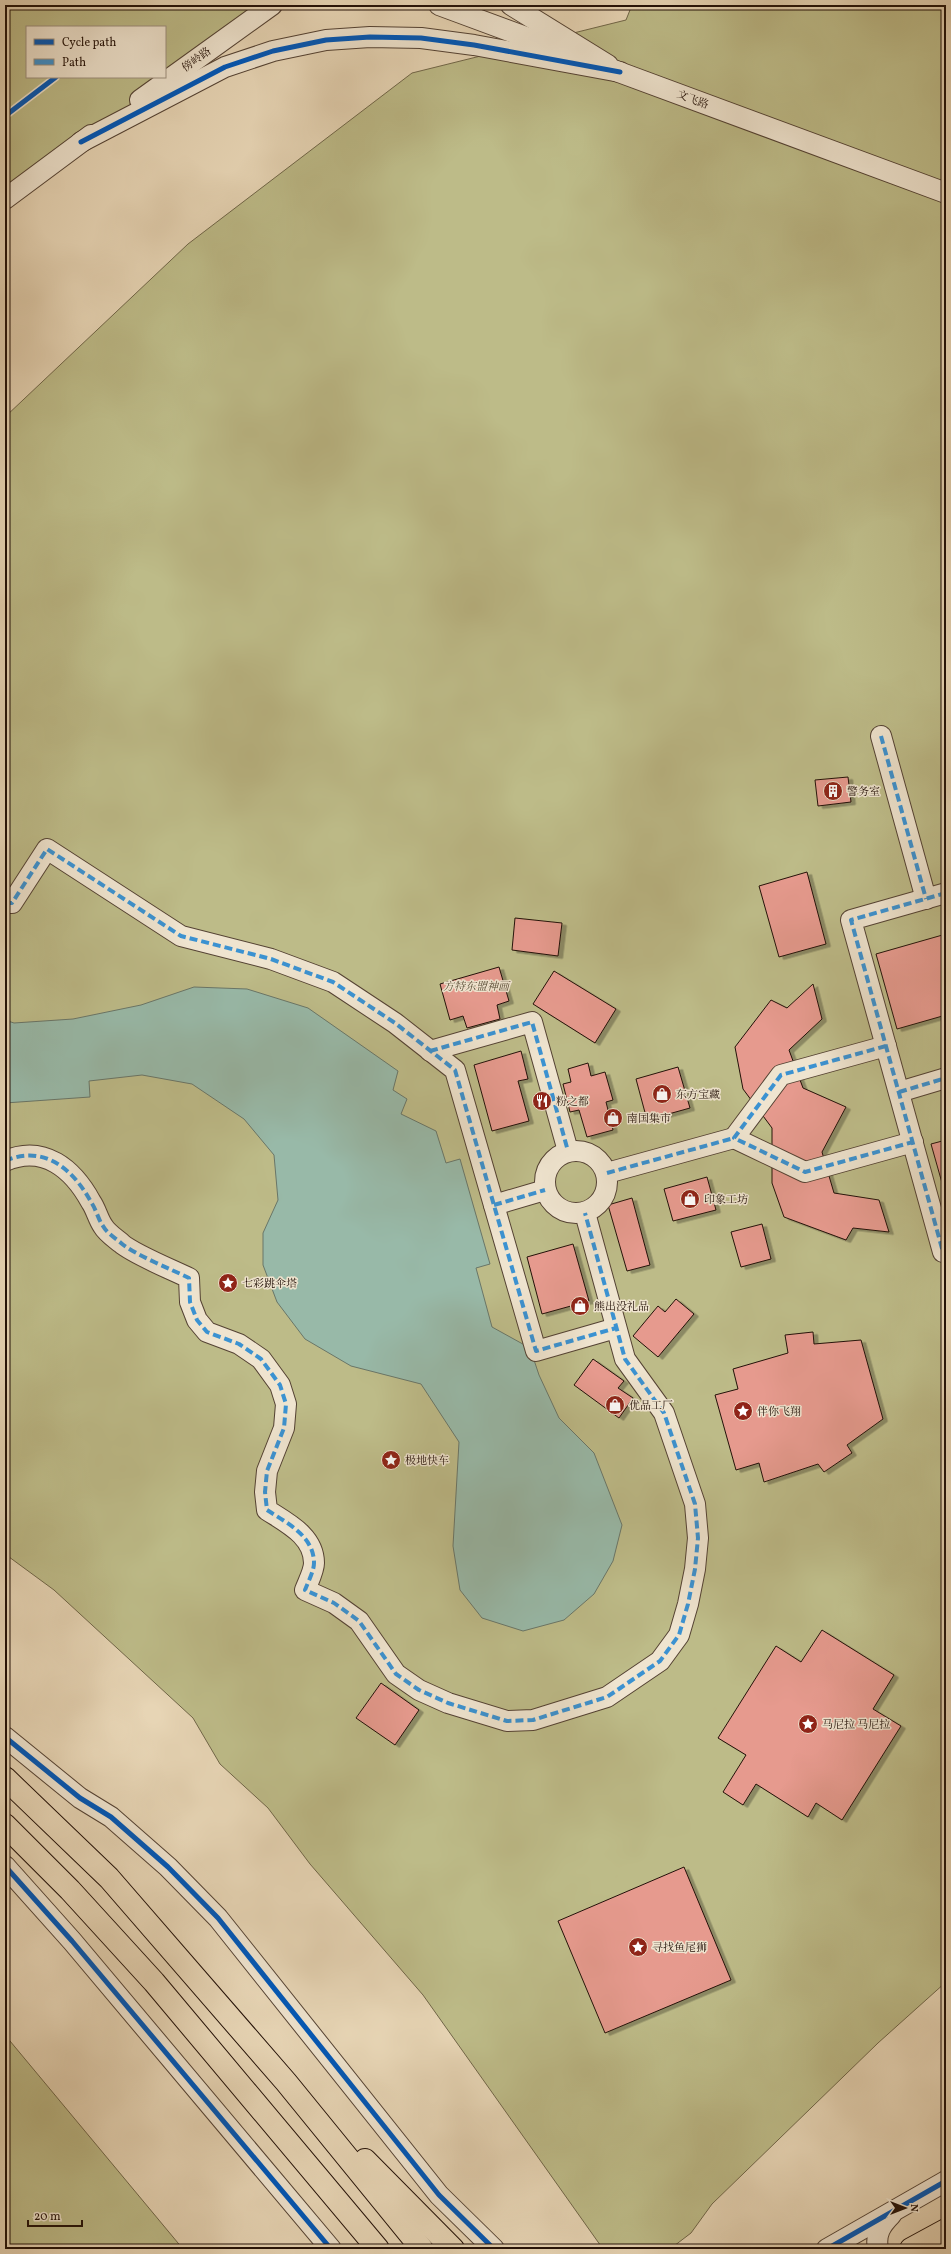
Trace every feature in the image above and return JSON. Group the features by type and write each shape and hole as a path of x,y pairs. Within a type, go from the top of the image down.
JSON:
{"main road":[{"path":"5,1778 109,1878 286,2082 419,2246"},
{"path":"5,1825 70,1890 154,1982 378,2249"},
{"path":"286,2082 438,2232 453,2249"},
{"path":"911,2249 946,2230"}],"street":[{"name":"傍岭路","path":"5,199 81,142 272,5"},
{"name":"文飞路","path":"440,5 946,192"},
{"path":"511,5 620,72"},
{"path":"81,142 225,67 273,50 326,40 370,37 421,38 474,45 620,72"},
{"path":"881,736 926,899"},
{"path":"5,902 12,903 47,849 181,936 271,959 334,982 395,1023 455,1070 536,1350 616,1328"},
{"path":"946,894 851,920 943,1252 946,1251"},
{"path":"430,1051 532,1022 568,1151"},
{"path":"607,1173 734,1138 781,1075 886,1046"},
{"path":"899,1092 946,1078"},
{"path":"734,1138 805,1172 913,1142"},
{"path":"568,1151 584,1151 598,1159 607,1173 607,1190 599,1204 585,1213 568,1213 554,1205 545,1190 545,1174 554,1159 568,1151"},
{"path":"5,1161 18,1155 34,1155 56,1161 77,1179 104,1227 122,1245 189,1278 190,1302 197,1320 207,1332 239,1344 261,1359 280,1385 286,1404 284,1428 267,1471 265,1492 267,1510 300,1531 310,1546 314,1564 305,1590 334,1603 359,1621 396,1674 419,1690 448,1703 506,1721 533,1720 607,1697 660,1661 679,1635 688,1604 695,1569 698,1538 695,1504 664,1413 625,1359 585,1213"},
{"path":"494,1205 545,1190"},
{"path":"5,1737 80,1798 111,1817 168,1867 218,1918 439,2195 490,2245"},
{"path":"5,1866 72,1941 331,2249"},
{"path":"827,2249 946,2181"},
{"path":"878,2249 877,2236 882,2224 895,2210"},
{"path":"453,2249 470,2242 490,2245"}],"green space":[{"path":"5,5 272,5 5,199"},
{"name":"方特东盟神画","path":"632,5 946,5 946,1982 878,2043 712,2204 691,2233 670,2249 603,2249 423,1995 310,1864 268,1808 220,1764 193,1718 54,1590 5,1554 5,417 188,244 412,73 626,20"},
{"path":"5,2035 183,2249 5,2249"}],"shaded area":[{"path":"194,987 247,989 308,1008 398,1071 393,1090 407,1099 401,1114 436,1131 446,1163 460,1159 490,1264 476,1268 492,1327 530,1348 539,1375 559,1418 594,1453 622,1525 613,1561 594,1594 564,1620 523,1631 482,1618 460,1590 453,1546 459,1442 421,1384 351,1366 305,1339 277,1302 263,1265 263,1233 278,1200 274,1155 244,1119 192,1084 142,1075 89,1081 90,1097 5,1103 5,1020 14,1023 73,1019 141,1005"}],"building":[{"name":"警务室","path":"848,777 851,802 818,806 815,780"},
{"path":"807,872 826,944 779,957 759,886"},
{"path":"515,918 562,923 558,956 512,950"},
{"path":"946,934 946,1015 897,1029 876,954"},
{"path":"499,967 509,1001 497,1005 500,1019 467,1028 463,1016 450,1020 440,984"},
{"path":"554,971 616,1009 595,1043 533,1004"},
{"path":"813,984 822,1019 789,1050 803,1088 846,1107 822,1152 834,1193 879,1200 889,1232 853,1228 846,1240 784,1217 772,1183 772,1128 743,1089 735,1047 771,1000 787,1008"},
{"path":"521,1051 528,1079 518,1081 529,1121 492,1131 474,1065"},
{"path":"588,1063 591,1076 605,1072 613,1100 606,1102 613,1130 587,1137 579,1110 570,1112 563,1084 571,1082 568,1069"},
{"path":"678,1067 690,1108 647,1120 636,1079"},
{"path":"946,1140 946,1197 931,1144"},
{"path":"707,1177 716,1210 673,1221 664,1189"},
{"path":"632,1198 650,1265 627,1271 608,1205"},
{"path":"762,1224 771,1259 741,1267 731,1232"},
{"path":"573,1244 589,1301 542,1314 527,1257"},
{"path":"676,1299 694,1314 658,1357 633,1336 658,1306 665,1312"},
{"path":"813,1332 814,1344 861,1340 883,1419 847,1445 852,1453 824,1472 818,1464 764,1482 759,1463 736,1470 715,1395 738,1389 733,1369 788,1353 785,1335"},
{"path":"593,1359 624,1381 618,1388 633,1398 619,1418 574,1385"},
{"path":"822,1630 894,1675 873,1709 901,1726 842,1820 816,1803 808,1817 756,1784 743,1805 723,1792 746,1755 718,1738 776,1646 801,1662"},
{"path":"381,1683 419,1710 395,1745 356,1718"},
{"path":"684,1867 731,1980 605,2033 558,1921"}],"marked path":[{"path":"881,736 926,899"},
{"path":"5,903 12,903 47,849 181,936 271,959 333,982 395,1023 455,1070 536,1351 616,1328"},
{"path":"946,893 851,920 943,1252 946,1251"},
{"path":"430,1051 532,1022 568,1151"},
{"path":"886,1046 781,1075 734,1138 805,1172 913,1142"},
{"path":"899,1092 946,1078"},
{"path":"607,1173 734,1138"},
{"path":"5,1161 19,1157 32,1156 45,1158 66,1170 84,1190 101,1223 111,1235 134,1252 189,1278 190,1302 197,1320 207,1332 239,1344 261,1359 280,1385 286,1404 284,1428 267,1471 265,1492 267,1510 291,1525 309,1545 313,1554 314,1566 305,1590 334,1603 359,1621 396,1674 419,1690 448,1703 507,1721 533,1720 607,1697 660,1661 679,1635 688,1604 695,1569 698,1538 695,1504 664,1413 625,1359 585,1213"},
{"path":"494,1205 545,1190"}],"cycle path":[{"path":"81,142 225,67 273,51 326,40 370,37 421,38 474,45 620,72"},
{"path":"5,116 55,78"},
{"path":"5,1737 80,1798 111,1817 168,1867 218,1918 439,2195 494,2249"},
{"path":"5,1866 72,1941 331,2249"},
{"path":"827,2249 946,2181"}],"place":[{"name":"警务室","path":"833,791"},
{"name":"东方宝藏","path":"662,1094"},
{"name":"粉之都","path":"542,1101"},
{"name":"南国集市","path":"613,1118"},
{"name":"印象工坊","path":"690,1199"},
{"name":"七彩跳伞塔","path":"228,1283"},
{"name":"熊出没礼品","path":"580,1306"},
{"name":"优品工厂","path":"615,1405"},
{"name":"伴你飞翔","path":"743,1411"},
{"name":"极地快车","path":"391,1460"},
{"name":"马尼拉 马尼拉","path":"808,1724"},
{"name":"寻找鱼尾狮","path":"638,1947"}]}
